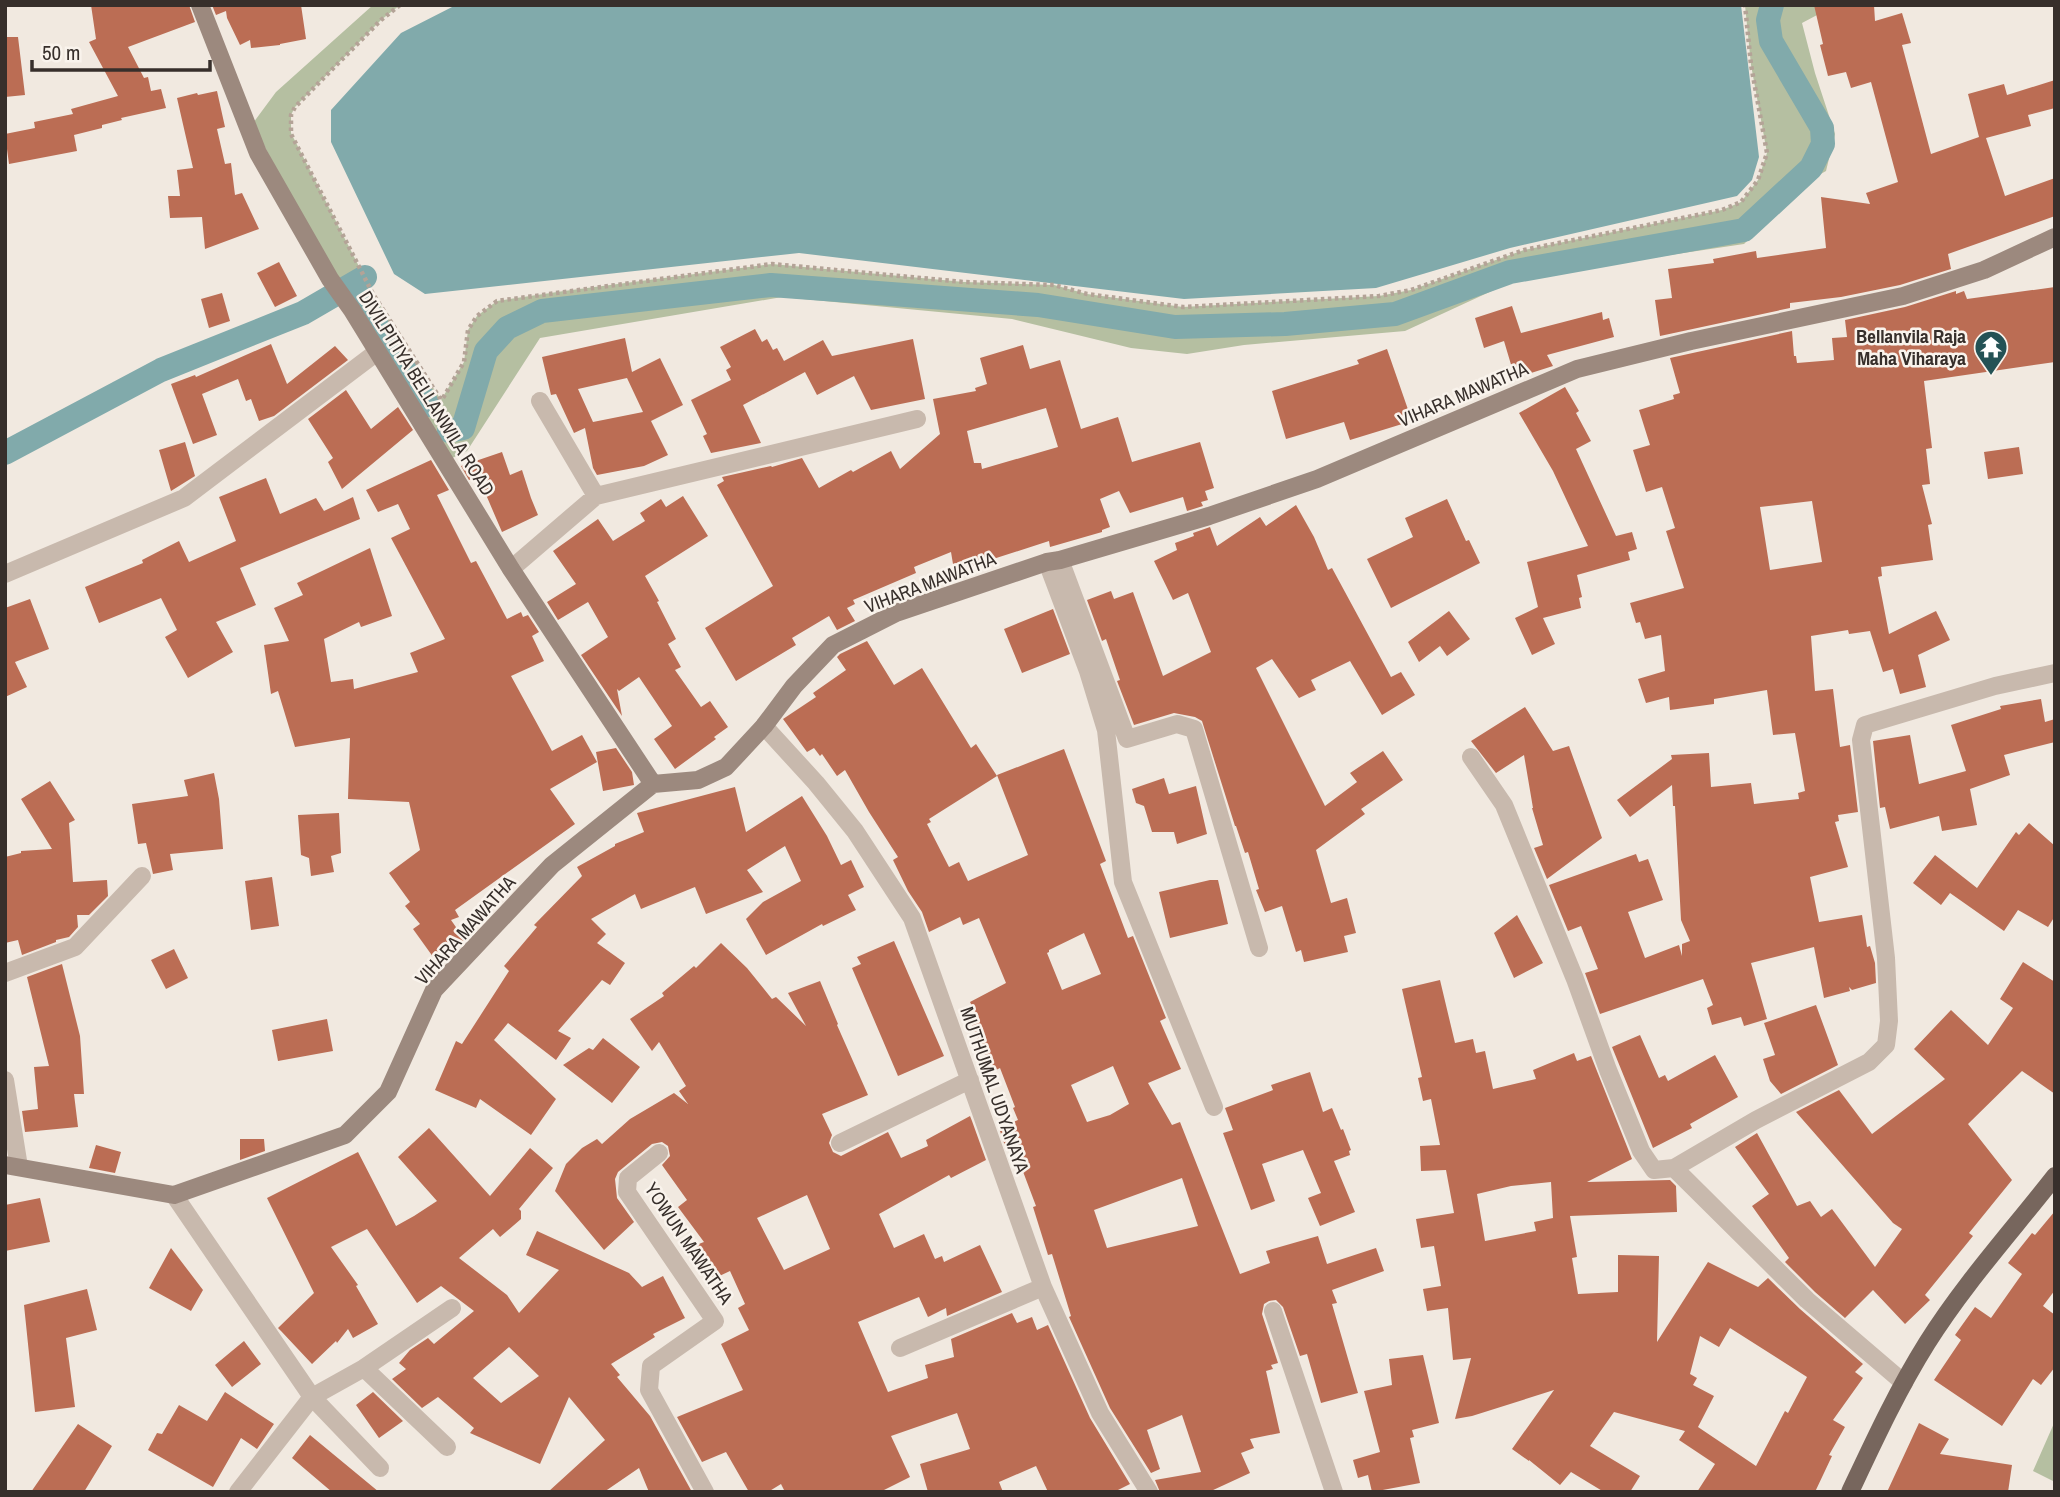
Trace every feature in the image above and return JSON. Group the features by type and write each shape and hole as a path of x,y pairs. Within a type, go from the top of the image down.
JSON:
{"main road":[{"path":"1850,1492 1875,1436 1928,1342 1984,1264 2055,1176"}],"street":[{"name":"DIVILPITIYA BELLANWILA ROAD","path":"200,5 258,153 330,279 352,310 511,569 653,784"},
{"name":"VIHARA MAWATHA","path":"12,1166 174,1195 345,1135 388,1092 433,990 552,865 653,784 698,780 726,768 764,726 794,686 833,645 896,613 1053,561 1209,516 1317,479 1577,369 1691,341 1903,296 1984,271 2055,237"},
{"path":"5,573 184,498 377,352"},
{"path":"540,401 596,496"},
{"path":"511,569 596,496 917,419"},
{"path":"1053,561 1127,739 1177,724 1194,729 1259,948"},
{"path":"1053,561 1106,730 1123,882 1213,1107"},
{"path":"1471,757 1504,805 1642,1151 1654,1170 1674,1168 1756,1120 1870,1062 1886,1045 1889,1021 1886,958 1862,752 1861,740 1865,725 1995,686 2055,673"},
{"name":"MUTHUMAL UDYANAYA","path":"764,726 855,831 912,918 1043,1287 1100,1413 1149,1492"},
{"path":"5,974 75,947 142,876"},
{"path":"5,1080 12,1166"},
{"path":"840,1143 970,1080"},
{"name":"YOWUN MAWATHA","path":"659,1153 628,1178 627,1192 715,1321 651,1366 649,1390 705,1492"},
{"path":"1674,1168 1807,1300 1904,1382"},
{"path":"174,1195 312,1397 380,1468"},
{"path":"900,1348 1043,1287"},
{"path":"238,1492 312,1397 363,1368 452,1308"},
{"path":"1273,1311 1334,1492"},
{"path":"363,1368 447,1447"}],"path":[{"path":"400,5 381,20 295,107 291,115 291,134 373,294 441,400 464,362 468,330 477,316 497,301 564,290 772,264 964,282 1054,285 1087,294 1184,307 1379,296 1411,290 1524,250 1722,210 1741,202 1758,180 1767,153 1751,65 1745,5"}],"green space":[{"path":"373,5 400,5 381,20 295,107 291,115 291,133 373,294 441,400 464,362 468,330 477,316 497,301 564,291 772,264 964,282 1054,285 1087,294 1183,307 1379,296 1411,290 1524,250 1722,210 1741,202 1758,180 1767,153 1751,65 1745,5 1836,5 1802,23 1835,134 1826,171 1810,180 1744,244 1522,277 1405,331 1244,345 1187,354 1131,348 1012,319 782,297 540,338 467,451 446,461 330,279 253,123 276,92"},
{"path":"2055,1421 2055,1482 2033,1471"}],"water":[{"path":"456,5 1741,5 1759,157 1752,180 1737,196 1510,248 1376,288 1184,299 799,253 425,294 394,274 331,142 331,110 401,33"}],"building":[{"path":"91,5 189,5 195,22 128,47 144,78 148,77 151,91 161,89 166,108 121,118 122,120 102,125 102,128 74,135 77,151 9,164 5,134 35,128 34,122 73,114 71,109 118,96 89,42 96,39"},
{"path":"212,5 301,5 306,39 251,48 250,40 240,45 226,11 216,15"},
{"path":"1814,5 1874,5 1875,21 1902,13 1911,43 1902,45 1931,154 1979,137 1968,94 2004,84 2007,95 2055,80 2055,108 2028,115 2031,126 1986,138 2005,196 2055,178 2055,216 1948,254 1951,269 1900,285 1841,297 1790,303 1790,308 1660,336 1655,300 1672,298 1668,269 1714,263 1713,259 1756,251 1757,258 1826,248 1821,197 1870,204 1866,193 1898,182 1871,82 1851,88 1846,72 1828,76"},
{"path":"5,37 18,37 25,95 5,97"},
{"path":"217,91 225,127 217,129 225,164 231,163 235,195 242,193 259,229 205,249 202,217 170,218 168,196 180,196 177,170 193,168 177,98"},
{"path":"279,262 297,296 275,307 257,273"},
{"path":"2055,287 2055,362 1924,381 1932,448 1926,449 1930,484 1922,485 1932,524 1928,525 1933,560 1881,567 1882,576 1878,577 1889,634 1936,611 1950,640 1918,655 1926,687 1900,694 1893,669 1883,672 1870,631 1849,634 1848,630 1811,636 1815,691 1833,689 1840,747 1850,745 1858,812 1838,815 1839,821 1835,822 1848,867 1810,877 1819,922 1862,915 1867,947 1870,946 1875,963 1876,983 1852,990 1849,987 1850,991 1824,998 1814,947 1751,963 1767,1019 1744,1026 1741,1017 1712,1025 1707,1008 1713,1005 1703,979 1600,1014 1585,973 1598,969 1581,926 1568,931 1549,885 1636,854 1639,862 1648,859 1663,900 1628,912 1645,958 1679,945 1682,956 1682,944 1690,941 1681,920 1672,785 1630,817 1617,800 1672,759 1671,755 1709,753 1711,787 1751,783 1754,804 1799,799 1798,793 1805,791 1795,733 1773,735 1767,690 1714,699 1714,704 1670,710 1669,697 1646,703 1638,679 1665,671 1661,635 1645,639 1640,622 1636,623 1630,603 1684,588 1666,531 1675,528 1662,487 1646,492 1633,450 1650,445 1639,410 1674,399 1673,395 1680,393 1670,358 1792,331 1797,363 1834,360 1832,338 1847,337 1845,320 1905,307 1956,291 1956,294 1964,291 1967,299","holes":["1812,501 1822,562 1770,570 1760,507"]},
{"path":"222,293 230,321 209,328 201,299"},
{"path":"1512,306 1521,333 1602,312 1603,320 1609,318 1614,337 1547,355 1553,366 1515,378 1504,341 1484,348 1475,318"},
{"path":"755,329 762,342 767,339 773,350 777,348 784,361 823,340 832,356 913,339 925,399 871,410 854,376 817,395 805,372 743,405 761,443 711,453 703,436 707,434 691,400 731,380 726,370 731,367 720,347"},
{"path":"625,338 632,372 660,358 683,405 651,421 668,455 644,466 597,475 593,468 585,428 574,433 556,394 551,395 542,357","holes":["627,378 643,412 593,422 578,389"]},
{"path":"271,344 287,384 335,346 348,360 274,416 259,421 251,399 246,401 238,379 202,394 217,435 193,444 171,384 195,375 196,377"},
{"path":"1023,345 1030,369 1060,360 1081,429 1118,417 1132,462 1200,442 1214,488 1205,491 1208,500 1201,502 1203,506 1187,511 1183,497 1130,513 1119,491 1100,499 1110,527 1102,532 1050,547 1049,541 990,560 991,562 971,566 970,560 953,564 951,552 914,567 916,573 853,600 855,604 847,608 855,621 837,630 829,616 792,638 796,645 736,681 705,628 773,586 717,485 724,481 722,477 802,458 819,488 891,451 900,469 940,434 933,399 976,391 975,388 987,384 980,358","holes":["1046,408 1058,447 982,469 981,463 974,463 967,431"]},
{"path":"1387,349 1412,421 1350,440 1344,422 1286,439 1272,391 1359,364 1357,360"},
{"path":"1565,387 1579,411 1576,413 1591,441 1576,449 1616,536 1632,532 1637,549 1628,552 1630,560 1577,575 1582,597 1579,598 1581,608 1543,618 1555,644 1532,655 1515,618 1538,607 1527,562 1588,546 1553,471 1519,413"},
{"path":"346,390 371,429 398,407 413,430 342,489 328,462 333,458 308,419"},
{"path":"185,442 195,476 171,491 159,450"},
{"path":"2019,447 2023,474 1988,479 1984,452"},
{"path":"502,452 510,475 522,470 538,515 502,532 478,476 469,480 461,466"},
{"path":"431,460 449,490 437,495 471,563 476,561 507,619 521,612 523,617 528,615 539,632 532,636 544,661 511,676 552,751 582,735 597,762 550,789 575,824 455,910 459,917 451,920 465,940 436,961 413,929 420,924 405,906 410,902 389,873 420,850 409,802 348,799 350,738 295,747 278,691 271,694 264,645 289,641 274,608 303,595 297,583 370,548 392,616 361,627 359,622 324,639 331,682 353,679 354,689 418,672 410,653 445,639 391,538 410,529 398,504 378,512 366,490"},
{"path":"266,478 280,514 316,498 324,511 353,497 360,519 240,568 256,605 216,622 233,652 188,678 165,637 177,630 161,598 99,623 85,587 143,563 142,560 179,541 189,562 236,541 219,497"},
{"path":"683,496 708,536 645,576 676,639 668,644 681,667 675,670 701,707 710,701 728,727 675,769 654,739 672,726 639,677 619,691 617,689 622,716 581,655 608,637 588,602 558,620 547,602 576,584 553,551 598,519 613,541 645,521 640,513 661,499 666,507"},
{"path":"1447,499 1466,541 1469,540 1480,563 1391,608 1367,559 1413,537 1405,518"},
{"path":"1296,505 1328,570 1332,568 1391,677 1401,672 1415,695 1382,715 1350,661 1311,680 1316,690 1299,698 1272,659 1256,668 1325,806 1357,782 1350,773 1383,751 1403,780 1361,809 1365,814 1316,850 1331,903 1347,898 1356,933 1344,936 1348,952 1304,962 1301,950 1296,952 1282,906 1265,912 1256,890 1259,889 1248,852 1245,853 1235,826 1202,721 1174,713 1134,725 1117,681 1120,680 1106,639 1102,641 1087,600 1111,591 1114,599 1133,592 1163,676 1211,652 1188,593 1173,600 1154,561 1177,550 1175,543 1194,536 1193,533 1210,527 1217,546 1260,517 1266,526"},
{"path":"30,599 49,649 15,662 27,687 5,697 5,608"},
{"path":"1053,609 1070,654 1022,673 1004,629"},
{"path":"1449,611 1470,639 1447,656 1440,646 1419,662 1408,642"},
{"path":"867,641 894,685 922,668 971,748 976,744 997,776 929,819 931,822 927,824 949,867 959,862 968,881 1028,855 997,775 1064,749 1106,861 1100,864 1128,938 1133,936 1166,1018 1160,1021 1181,1069 1148,1083 1172,1125 1180,1122 1240,1274 1270,1263 1266,1251 1318,1236 1327,1264 1376,1248 1384,1271 1332,1290 1337,1303 1332,1304 1358,1393 1321,1403 1307,1354 1300,1356 1283,1307 1276,1300 1264,1304 1262,1314 1278,1363 1271,1365 1273,1369 1266,1371 1280,1433 1250,1439 1254,1448 1241,1453 1250,1473 1211,1491 1160,1492 1155,1480 1201,1472 1182,1415 1147,1430 1160,1469 1151,1473 1110,1408 1069,1317 1071,1316 1052,1254 1048,1255 1033,1207 1036,1206 1013,1145 1006,1149 999,1128 1018,1120 1000,1068 992,1072 971,1023 980,1021 970,1002 1006,983 979,918 963,925 960,917 929,932 922,912 893,860 898,857 845,770 837,776 822,754 820,756 814,748 807,752 783,719 816,697 813,693 846,670 837,657","holes":["1084,933 1101,974 1062,990 1047,953","1113,1066 1129,1104 1110,1115 1087,1122 1071,1085","1182,1178 1198,1226 1107,1248 1094,1210"]},
{"path":"2041,699 2045,722 2055,719 2055,742 2004,755 2010,775 1970,789 1977,825 1942,831 1939,816 1890,829 1885,807 1880,808 1873,741 1910,735 1919,784 1966,771 1951,725 2001,709 2000,706"},
{"path":"1525,707 1553,751 1569,746 1602,838 1547,879 1534,848 1543,845 1532,808 1524,755 1496,773 1471,741"},
{"path":"616,748 632,772 634,785 603,791 596,752"},
{"path":"214,773 223,849 170,854 173,870 153,874 146,843 138,844 132,804 188,796 184,780"},
{"path":"1164,778 1169,794 1196,786 1207,834 1177,844 1174,832 1152,832 1144,806 1136,803 1132,789"},
{"path":"50,781 75,820 69,823 73,882 107,880 108,896 89,915 77,915 78,927 69,937 22,955 18,940 5,943 5,857 21,851 52,849 21,799"},
{"path":"735,787 746,832 802,796 841,865 851,860 864,887 848,895 856,910 823,926 822,924 766,955 746,919 763,902 801,881 785,846 747,870 763,892 706,914 695,887 641,909 635,894 591,919 606,934 597,943 625,963 610,985 602,980 558,1031 571,1038 556,1060 508,1023 494,1040 556,1099 531,1135 480,1099 476,1108 435,1090 456,1041 462,1044 509,971 504,966 537,927 534,925 582,876 577,867 615,844 644,832 637,813"},
{"path":"339,813 341,853 331,856 334,872 311,876 309,858 301,855 298,815"},
{"path":"2029,823 2055,846 2055,916 2048,927 2018,910 2004,931 1950,893 1941,905 1913,883 1935,855 1977,888 2016,832 2019,835"},
{"path":"272,877 279,926 251,930 245,881"},
{"path":"1218,880 1228,924 1170,938 1159,892"},
{"path":"1517,915 1543,963 1514,978 1494,933"},
{"path":"894,941 944,1056 898,1076 852,968 861,964 857,957"},
{"path":"721,943 747,968 772,999 776,997 806,1026 788,993 820,981 868,1095 822,1114 832,1135 829,1143 833,1152 841,1156 888,1132 901,1158 928,1146 926,1140 970,1116 986,1160 951,1178 949,1175 879,1214 894,1248 924,1234 935,1259 942,1256 944,1262 980,1245 1002,1292 947,1316 946,1308 928,1317 919,1297 858,1322 888,1392 928,1378 925,1365 954,1357 951,1339 1012,1313 1017,1323 1032,1317 1037,1330 1048,1325 1090,1418 1130,1484 1114,1492 1048,1492 1036,1466 999,1482 1003,1492 928,1492 920,1464 970,1449 957,1413 891,1436 910,1477 880,1492 785,1492 781,1484 768,1492 749,1492 726,1452 702,1462 677,1417 743,1390 721,1344 749,1330 738,1308 745,1304 730,1271 713,1279 696,1245 704,1242 678,1207 687,1200 662,1165 670,1156 668,1146 662,1142 652,1144 618,1172 615,1179 617,1198 634,1222 604,1250 555,1191 566,1164 582,1148 597,1139 602,1144 630,1119 674,1093 688,1104 679,1091 686,1086 659,1042 652,1051 630,1019 664,996 662,993 694,966 696,968","holes":["807,1195 830,1249 784,1270 757,1218"]},
{"path":"174,949 188,978 166,989 151,960"},
{"path":"2023,962 2055,982 2055,1094 2022,1071 1968,1124 2012,1180 1969,1233 1973,1236 1925,1295 1930,1300 1905,1324 1873,1290 1845,1318 1785,1262 1789,1258 1752,1206 1769,1194 1735,1147 1757,1133 1797,1206 1810,1201 1821,1217 1832,1209 1875,1267 1902,1229 1893,1223 1796,1112 1839,1090 1872,1134 1945,1079 1914,1049 1951,1010 1988,1045 2013,1008 2000,999"},
{"path":"62,964 80,1036 84,1094 74,1094 78,1127 25,1132 22,1111 38,1109 34,1067 49,1066 27,977"},
{"path":"1440,980 1455,1043 1473,1039 1476,1053 1485,1051 1493,1089 1536,1079 1533,1070 1574,1053 1577,1061 1591,1056 1632,1159 1587,1182 1670,1180 1676,1186 1677,1212 1570,1216 1577,1257 1572,1258 1578,1294 1618,1292 1618,1255 1659,1256 1657,1342 1708,1262 1758,1287 1768,1278 1863,1364 1855,1372 1863,1378 1833,1420 1845,1427 1829,1455 1832,1456 1815,1492 1697,1492 1715,1464 1679,1440 1685,1431 1614,1412 1590,1446 1640,1476 1630,1492 1604,1492 1571,1472 1560,1485 1512,1449 1554,1390 1455,1419 1471,1358 1453,1360 1448,1308 1427,1311 1423,1289 1441,1286 1434,1246 1421,1248 1416,1219 1454,1213 1446,1170 1421,1171 1420,1146 1440,1145 1431,1099 1423,1101 1418,1078 1422,1077 1402,989","holes":["1551,1182 1553,1218 1534,1222 1536,1231 1485,1241 1477,1194 1511,1186","1730,1328 1807,1377 1788,1413 1785,1411 1756,1466 1698,1427 1714,1396 1693,1385 1697,1378 1690,1374 1700,1336 1719,1347"]},
{"path":"1816,1005 1838,1065 1781,1094 1770,1081 1763,1059 1775,1055 1764,1023"},
{"path":"327,1019 333,1051 278,1061 272,1030"},
{"path":"1640,1035 1659,1078 1665,1075 1668,1081 1715,1055 1738,1097 1690,1124 1692,1128 1653,1148 1612,1047"},
{"path":"603,1038 640,1067 612,1103 563,1065 589,1048 593,1050"},
{"path":"1310,1072 1323,1112 1332,1108 1351,1150 1350,1155 1334,1161 1355,1212 1320,1226 1308,1198 1321,1193 1303,1150 1262,1164 1275,1201 1251,1210 1223,1133 1233,1130 1225,1108 1273,1090 1271,1085"},
{"path":"429,1128 490,1196 530,1148 553,1168 519,1209 521,1219 500,1237 493,1229 459,1258 507,1295 519,1313 559,1270 526,1255 537,1231 629,1273 642,1287 663,1276 685,1318 653,1334 655,1337 611,1364 620,1375 617,1377 650,1416 692,1492 649,1492 639,1468 604,1492 548,1492 605,1440 569,1397 540,1464 470,1433 474,1428 438,1397 422,1408 392,1379 406,1369 399,1363 410,1350 428,1338 434,1344 474,1311 441,1286 417,1303 367,1229 331,1247 358,1285 356,1286 378,1324 353,1338 348,1329 337,1343 336,1341 312,1364 278,1328 314,1293 267,1198 358,1152 396,1226 437,1201 398,1157","holes":["509,1347 539,1376 501,1403 473,1378"]},
{"path":"240,1139 264,1139 265,1151 240,1160"},
{"path":"96,1145 121,1152 115,1173 89,1168"},
{"path":"40,1198 50,1242 5,1251 5,1205"},
{"path":"2055,1211 2055,1290 2043,1306 2055,1315 2055,1367 2041,1385 2033,1379 2002,1426 1934,1380 1961,1340 1955,1335 1975,1307 1991,1318 2022,1274 2008,1263 2032,1233 2035,1235"},
{"path":"171,1248 203,1290 191,1311 149,1288"},
{"path":"87,1289 97,1330 66,1338 75,1407 35,1412 24,1305"},
{"path":"244,1341 261,1364 232,1387 215,1365"},
{"path":"1423,1355 1439,1423 1412,1430 1414,1437 1410,1438 1420,1483 1372,1492 1368,1475 1358,1478 1353,1460 1380,1452 1364,1391 1392,1385 1389,1359"},
{"path":"225,1392 274,1424 257,1449 241,1438 213,1487 148,1450 157,1433 162,1434 179,1405 207,1421"},
{"path":"373,1392 403,1421 379,1438 356,1405"},
{"path":"1919,1423 1949,1439 1940,1454 2012,1465 2008,1492 1887,1492"},
{"path":"78,1424 112,1446 84,1492 31,1492"},
{"path":"310,1435 379,1492 332,1492 292,1458"}],"waterway":[{"path":"449,431 463,428 486,351 507,328 542,311 771,285 1038,305 1175,327 1285,324 1395,314 1510,272 1744,230 1811,168 1823,144 1822,128 1771,41 1768,20 1772,5"},
{"path":"5,453 161,370 303,313 365,277"},
{"path":"351,285 428,405"}],"place":[{"name":"Bellanvila Raja Maha Viharaya","path":"1991,377"}]}
